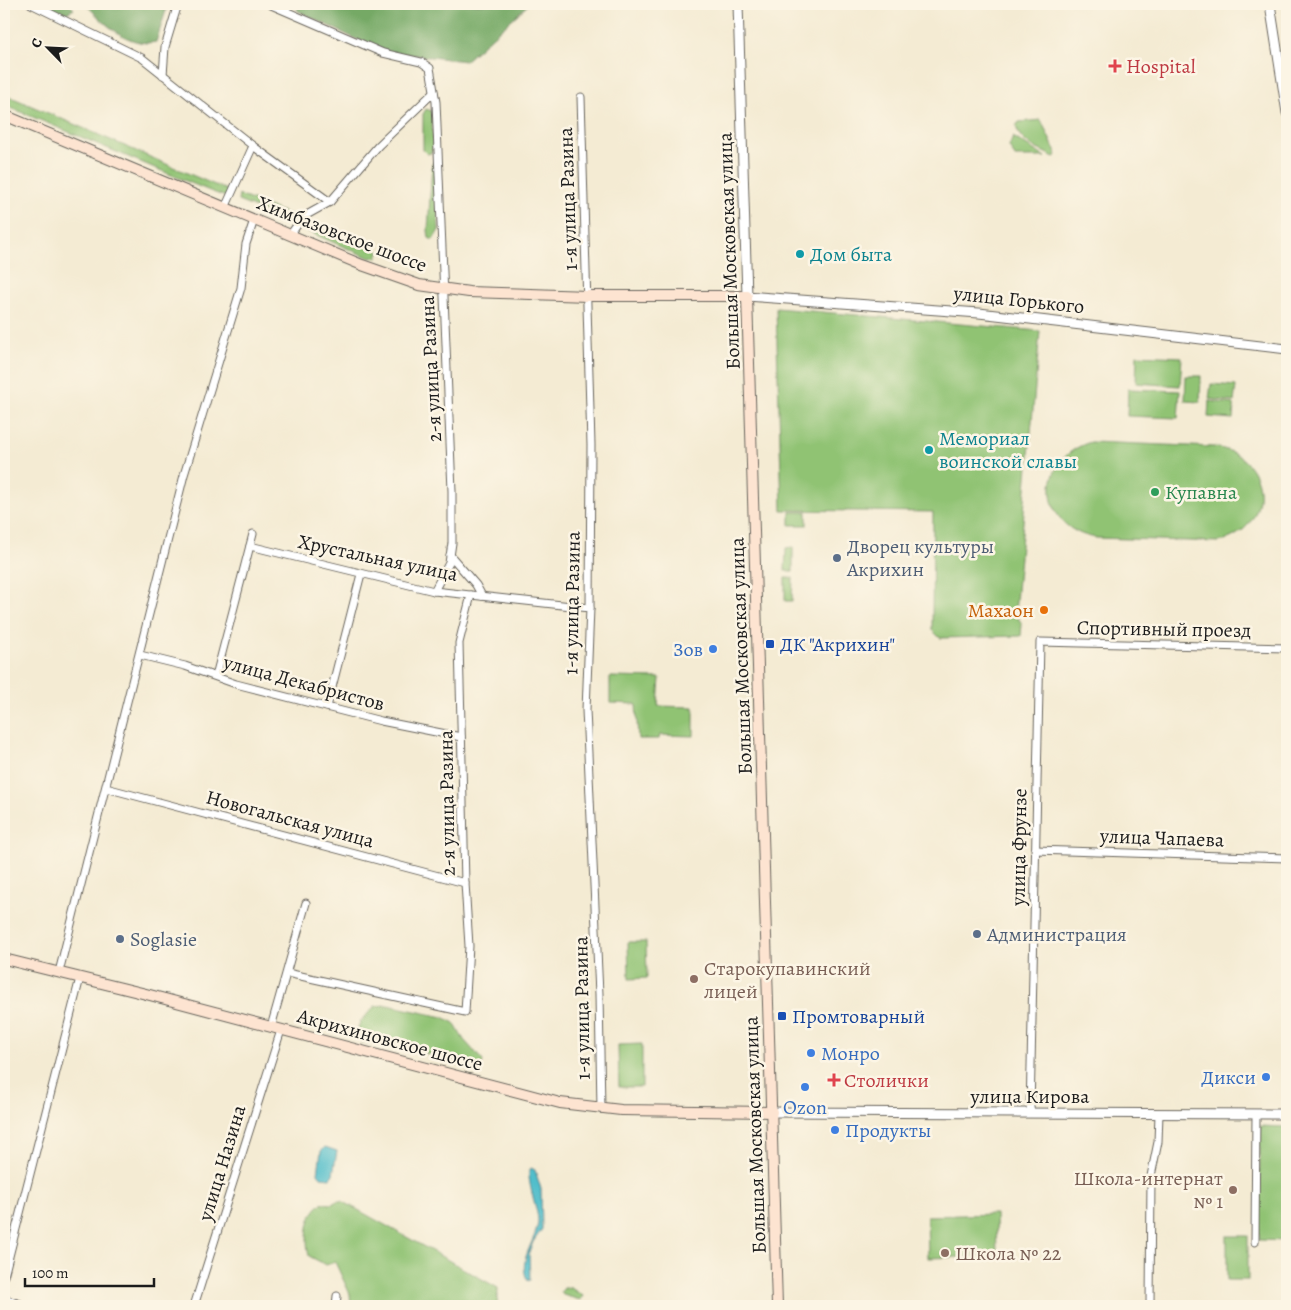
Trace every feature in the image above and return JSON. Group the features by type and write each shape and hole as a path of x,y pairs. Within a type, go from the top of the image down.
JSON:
{"main road":[{"name":"Химбазовское шоссе","path":"4,115 386,275 443,289 490,294 747,296"},
{"name":"Большая Московская улица","path":"747,296 778,1306"},
{"name":"Акрихиновское шоссе","path":"4,959 537,1097 600,1109 772,1112"}],"street":[{"path":"31,4 134,53 253,146 330,202"},
{"path":"163,75 165,47 178,4"},
{"name":"2-я улица Разина","path":"269,4 383,53 421,62 430,68 434,92 451,458 452,533 449,563 434,591"},
{"name":"Большая Московская улица","path":"738,4 747,296"},
{"path":"1270,4 1287,113"},
{"path":"290,235 303,217 330,202 378,146 434,92"},
{"name":"1-я улица Разина","path":"581,98 591,445 590,608 586,710 599,994 600,1109"},
{"path":"226,208 253,146"},
{"path":"59,972 184,475 241,288 246,244 254,220"},
{"name":"улица Горького","path":"747,296 979,313 1287,349"},
{"path":"216,676 253,534"},
{"name":"Хрустальная улица","path":"250,546 434,591 590,608"},
{"path":"450,555 476,584 482,596"},
{"path":"327,707 361,574"},
{"name":"2-я улица Разина","path":"287,973 465,1012 469,946 465,883 460,643 471,595"},
{"name":"Спортивный проезд","path":"1040,642 1287,648"},
{"name":"улица Фрунзе","path":"1030,1113 1040,642"},
{"name":"улица Декабристов","path":"140,655 327,707 461,737"},
{"name":"Новогальская улица","path":"106,788 465,883"},
{"name":"улица Чапаева","path":"1035,850 1287,858"},
{"name":"улица Назина","path":"194,1306 276,1028 287,973 306,903"},
{"path":"4,1276 80,978"},
{"name":"улица Кирова","path":"772,1112 1287,1114"},
{"path":"1150,1306 1151,1176 1158,1142 1159,1114"},
{"path":"1255,1242 1256,1114"},
{"path":"336,1296 336,1306"},
{"path":"4,1299 27,1306"}],"green space":[{"path":"40,4 69,4 74,9 63,15"},
{"path":"86,4 168,4 156,42 146,43 126,38 108,26"},
{"path":"296,4 529,4 465,61 388,52 360,41 298,11"},
{"path":"4,94 229,191 230,194 226,197 210,191 4,105"},
{"path":"426,109 432,111 433,148 431,153 427,154 423,150 423,114"},
{"path":"1041,120 1057,155 1054,157 1026,142 1016,126 1019,122"},
{"path":"1013,137 1045,157 1015,157 1009,147"},
{"path":"432,163 435,164 439,230 433,240 429,238 428,230"},
{"path":"239,195 294,216 296,220 292,222 238,201"},
{"path":"306,221 376,249 379,252 377,257 370,258 309,232 303,228"},
{"path":"776,308 1040,331 1015,613 1022,624 1021,636 940,638 932,630 933,512 782,510"},
{"path":"1137,355 1182,357 1180,386 1136,383"},
{"path":"1186,376 1201,376 1200,402 1185,401"},
{"path":"1211,384 1236,386 1234,402 1209,399"},
{"path":"1128,389 1180,391 1178,418 1127,416"},
{"path":"1209,401 1234,404 1233,419 1208,417"},
{"name":"Купавна","path":"1091,442 1214,447 1233,453 1247,463 1256,477 1259,492 1257,508 1250,522 1237,534 1219,542 1097,538 1078,532 1063,522 1054,508 1051,493 1053,477 1060,463 1073,450"},
{"path":"790,512 807,512 807,525 790,525"},
{"path":"793,547 793,571 785,571 786,548"},
{"path":"785,578 793,578 792,601 785,601"},
{"path":"610,677 660,678 658,706 694,707 694,736 660,735 659,739 638,739 636,704 610,703"},
{"path":"628,942 646,942 647,978 629,979"},
{"path":"387,1005 443,1017 454,1023 464,1040 483,1061 481,1069 451,1063 416,1051 361,1042 356,1036 360,1022 375,1006"},
{"path":"642,1044 642,1087 619,1087 618,1045"},
{"path":"1260,1126 1287,1127 1287,1241 1259,1240"},
{"path":"342,1201 498,1288 497,1306 351,1306 350,1294 335,1262 326,1265 309,1256 308,1249 308,1227 313,1213 323,1203 332,1204"},
{"path":"996,1214 997,1256 928,1258 927,1216"},
{"path":"1227,1236 1248,1236 1248,1280 1227,1280"},
{"path":"564,1288 571,1288 583,1296 580,1300 563,1295 561,1292"}],"water":[{"path":"325,1147 337,1151 333,1174 330,1178 321,1177 318,1173 321,1151"},
{"path":"531,1168 535,1170 541,1189 542,1229 533,1242 529,1253 530,1280 528,1281 524,1266 538,1221 529,1178"}],"place":[{"name":"Hospital","path":"1115,66"},
{"name":"Дом быта","path":"800,254"},
{"name":"Мемориал воинской славы","path":"929,450"},
{"name":"Купавна","path":"1155,492"},
{"name":"Дворец культуры Акрихин","path":"837,558"},
{"name":"Махаон","path":"1044,610"},
{"name":"ДК \"Акрихин\"","path":"770,644"},
{"name":"Зов","path":"713,649"},
{"name":"Администрация","path":"977,934"},
{"name":"Soglasie","path":"120,939"},
{"name":"Старокупавинский лицей","path":"694,979"},
{"name":"Промтоварный","path":"782,1016"},
{"name":"Монро","path":"811,1053"},
{"name":"Дикси","path":"1266,1077"},
{"name":"Столички","path":"834,1080"},
{"name":"Ozon","path":"805,1087"},
{"name":"Продукты","path":"835,1130"},
{"name":"Школа-интернат № 1","path":"1233,1190"},
{"name":"Школа № 22","path":"945,1253"}]}
